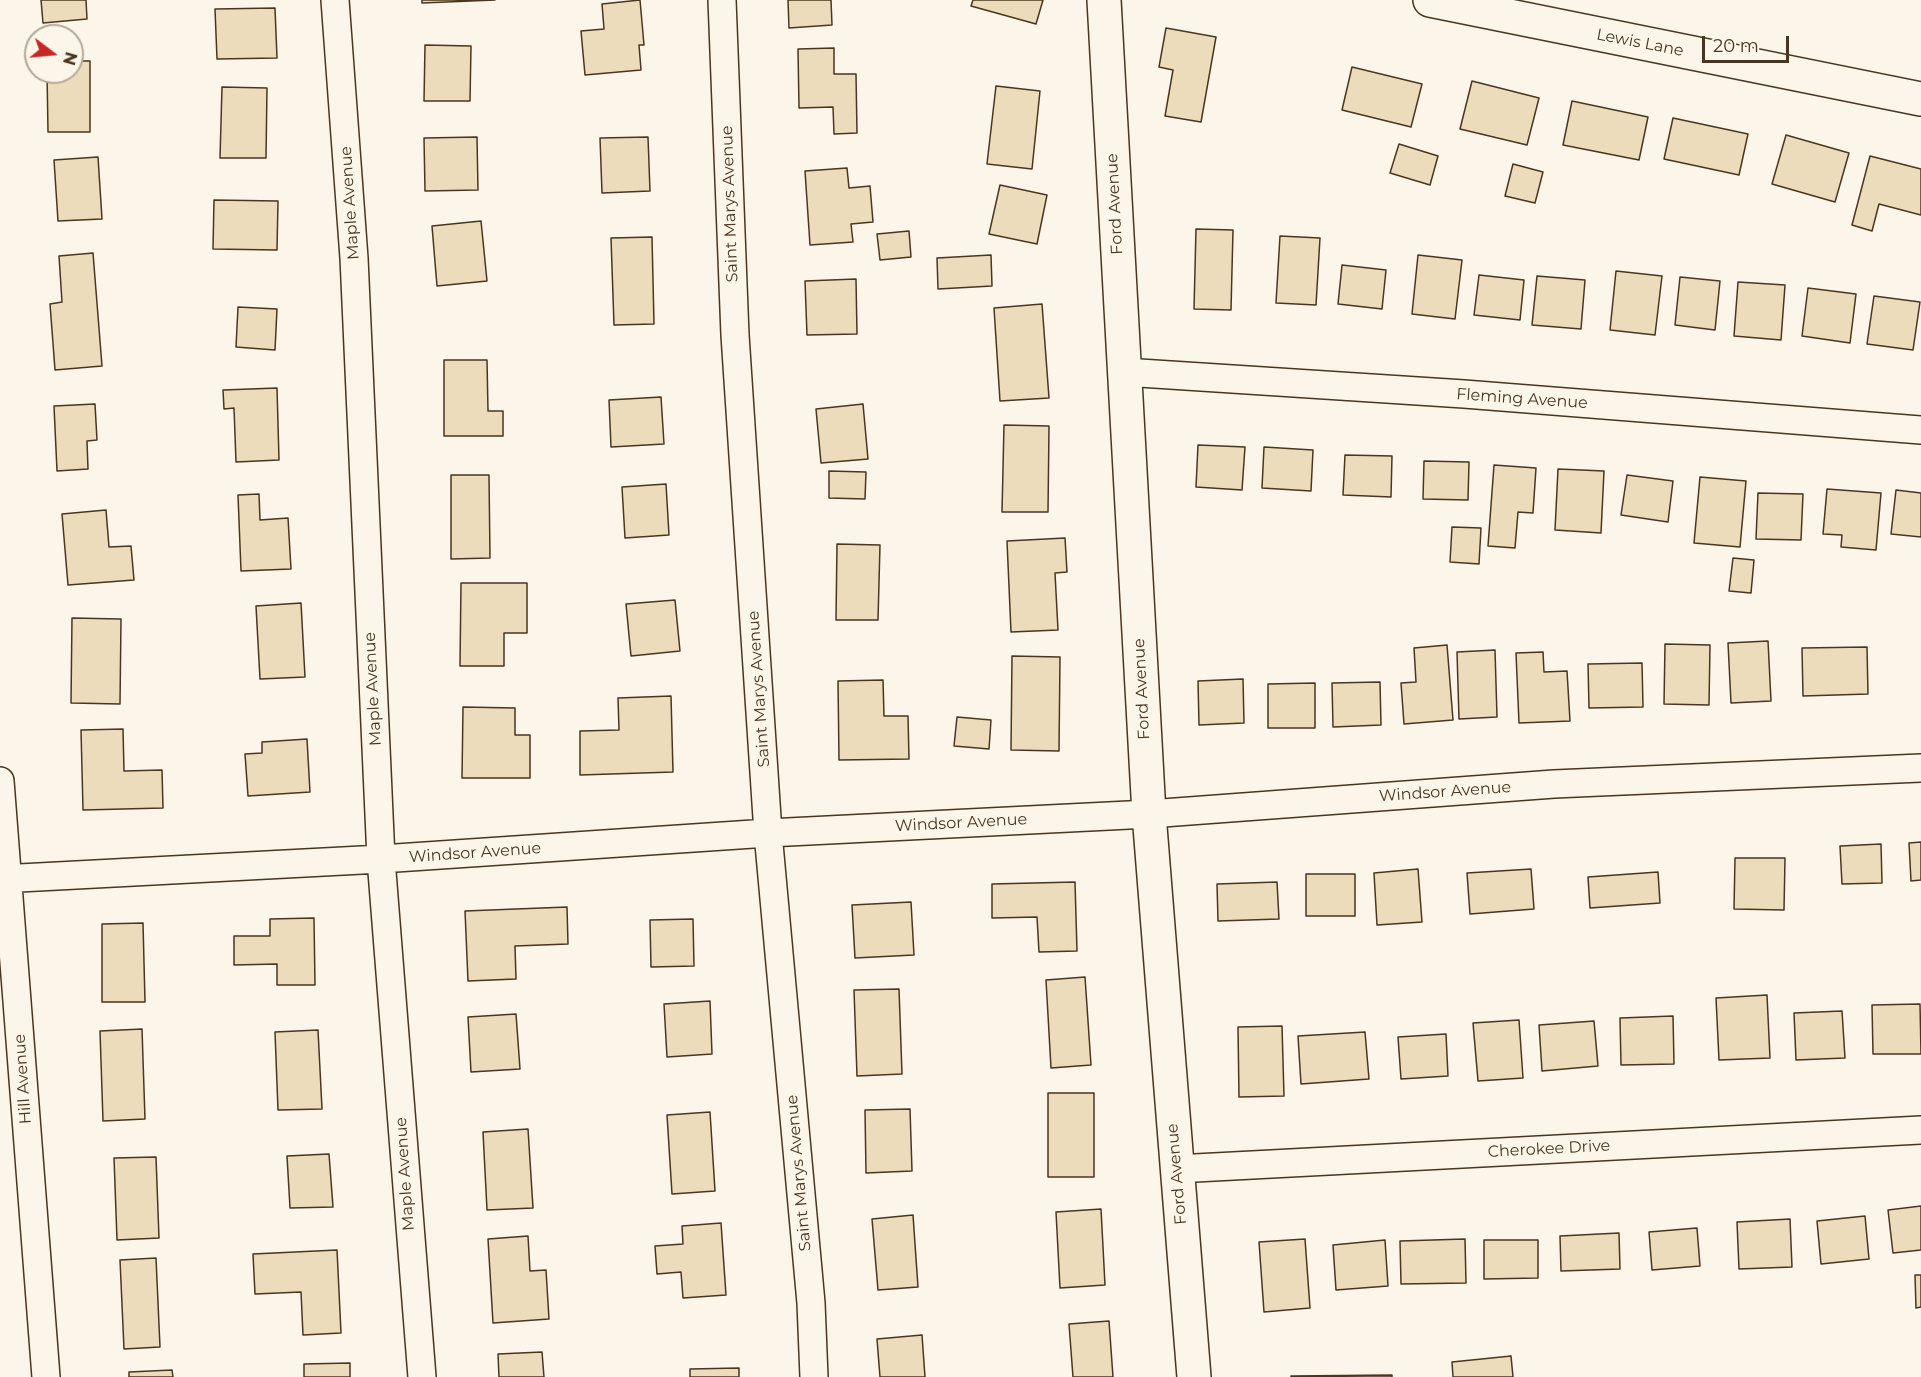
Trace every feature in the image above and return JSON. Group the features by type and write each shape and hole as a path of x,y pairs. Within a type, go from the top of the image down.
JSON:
{"street":[{"name":"Maple Avenue","path":"335,0 354,258 381,859 422,1377"},
{"name":"Saint Marys Avenue","path":"722,0 735,335 768,833 811,1303 814,1377"},
{"name":"Ford Avenue","path":"1104,0 1149,814 1194,1377"},
{"name":"Lewis Lane","path":"1430,0 1921,99"},
{"name":"Fleming Avenue","path":"1124,372 1464,394 1921,430"},
{"name":"Windsor Avenue","path":"4,879 381,859 768,833 1149,814 1554,784 1921,768"},
{"name":"Hill Avenue","path":"0,781 4,879 46,1377"},
{"name":"Cherokee Drive","path":"1176,1169 1921,1130"}],"building":[{"path":"41,0 86,0 87,19 43,23"},
{"path":"422,0 495,0 422,3"},
{"path":"640,0 644,45 639,45 641,70 585,75 581,31 604,29 602,4"},
{"path":"788,0 831,0 832,25 789,28"},
{"path":"973,0 1043,0 1036,24 971,6"},
{"path":"275,8 277,58 217,59 215,9"},
{"path":"1166,28 1216,37 1201,122 1165,116 1173,70 1159,67"},
{"path":"425,45 471,46 470,101 424,101"},
{"path":"834,48 834,74 856,74 857,133 834,134 833,107 799,108 798,49"},
{"path":"84,61 90,61 90,132 48,132 47,84 84,84"},
{"path":"1352,67 1422,84 1411,127 1342,110"},
{"path":"1472,81 1539,98 1527,145 1460,129"},
{"path":"996,86 1040,91 1032,169 987,164"},
{"path":"222,87 267,88 266,158 220,158"},
{"path":"1572,101 1648,117 1639,160 1563,145"},
{"path":"1673,118 1748,134 1739,175 1664,159"},
{"path":"1786,135 1849,153 1835,202 1772,184"},
{"path":"477,137 478,190 425,191 424,138"},
{"path":"648,137 650,191 602,193 600,138"},
{"path":"1399,144 1438,156 1430,185 1390,173"},
{"path":"1870,156 1921,169 1921,215 1879,204 1872,231 1852,225"},
{"path":"98,157 102,219 58,221 54,160"},
{"path":"1513,164 1543,172 1535,203 1505,196"},
{"path":"847,168 849,188 870,186 873,222 851,224 853,242 810,245 805,171"},
{"path":"1000,185 1047,195 1037,244 989,234"},
{"path":"214,200 278,201 277,250 213,249"},
{"path":"481,221 487,281 437,286 432,226"},
{"path":"1196,229 1233,230 1231,310 1194,309"},
{"path":"909,231 911,257 880,260 877,234"},
{"path":"1280,236 1320,238 1316,305 1276,303"},
{"path":"652,237 654,324 614,325 611,238"},
{"path":"93,253 102,366 55,370 50,304 62,302 59,256"},
{"path":"991,255 992,286 938,289 937,258"},
{"path":"1418,255 1462,260 1455,319 1412,314"},
{"path":"1342,265 1386,270 1382,309 1338,304"},
{"path":"1616,271 1662,276 1655,335 1610,330"},
{"path":"1479,275 1524,280 1520,320 1474,315"},
{"path":"1537,276 1585,280 1581,329 1532,325"},
{"path":"1680,277 1720,281 1715,330 1675,325"},
{"path":"856,279 857,334 807,335 805,281"},
{"path":"1738,282 1785,285 1781,340 1734,336"},
{"path":"1808,288 1856,294 1850,343 1802,336"},
{"path":"1874,296 1920,302 1913,350 1867,344"},
{"path":"1042,304 1049,398 1000,401 994,308"},
{"path":"238,307 277,309 275,350 236,347"},
{"path":"444,360 487,360 488,411 503,411 503,436 444,436"},
{"path":"277,388 279,460 236,462 234,408 224,409 223,390"},
{"path":"661,397 664,444 611,447 609,400"},
{"path":"95,404 97,440 87,441 88,469 57,471 54,406"},
{"path":"863,404 868,459 821,463 816,409"},
{"path":"1004,425 1049,426 1048,512 1002,512"},
{"path":"1198,445 1245,447 1242,490 1196,487"},
{"path":"1264,447 1313,450 1311,491 1262,488"},
{"path":"1345,455 1392,456 1391,497 1343,495"},
{"path":"1424,461 1469,462 1468,500 1423,499"},
{"path":"1494,465 1536,468 1533,513 1518,512 1515,548 1488,546"},
{"path":"1558,469 1604,471 1601,533 1555,530"},
{"path":"829,471 866,472 865,499 829,498"},
{"path":"451,475 489,475 490,558 451,559"},
{"path":"1627,475 1673,481 1668,522 1621,515"},
{"path":"1700,477 1746,481 1740,547 1694,543"},
{"path":"666,484 669,535 625,538 622,487"},
{"path":"1827,489 1881,493 1876,550 1841,547 1842,535 1823,534"},
{"path":"1896,490 1921,493 1921,537 1891,534"},
{"path":"1758,493 1803,494 1801,540 1756,539"},
{"path":"259,494 260,520 288,518 291,569 241,571 238,495"},
{"path":"106,510 109,547 131,546 134,580 68,585 62,514"},
{"path":"1452,527 1481,528 1479,564 1450,562"},
{"path":"1065,538 1067,572 1055,573 1058,630 1011,632 1007,541"},
{"path":"837,544 880,545 878,620 836,620"},
{"path":"1733,558 1754,560 1751,593 1729,591"},
{"path":"461,583 527,583 527,633 504,633 504,666 460,666"},
{"path":"675,600 680,651 631,656 626,604"},
{"path":"301,603 305,677 260,679 256,606"},
{"path":"72,618 121,619 120,704 71,703"},
{"path":"1768,641 1771,701 1731,703 1728,643"},
{"path":"1665,644 1710,645 1709,705 1664,704"},
{"path":"1447,645 1453,720 1404,724 1401,683 1416,682 1414,648"},
{"path":"1867,647 1868,694 1803,696 1802,648"},
{"path":"1495,650 1497,717 1459,719 1457,652"},
{"path":"1543,652 1544,672 1567,671 1570,721 1519,723 1516,653"},
{"path":"1012,656 1060,657 1059,751 1011,750"},
{"path":"1642,663 1643,707 1589,708 1588,664"},
{"path":"1243,679 1244,723 1199,725 1198,681"},
{"path":"883,680 884,716 908,716 909,759 839,760 838,681"},
{"path":"1380,682 1381,725 1333,727 1332,683"},
{"path":"1315,683 1315,728 1268,728 1268,684"},
{"path":"671,696 673,772 580,775 580,731 619,730 618,698"},
{"path":"463,707 515,708 515,735 530,735 530,778 462,778"},
{"path":"957,717 991,720 989,749 954,746"},
{"path":"123,729 124,771 162,770 163,808 83,810 81,730"},
{"path":"307,739 310,792 248,796 245,754 262,753 262,742"},
{"path":"1921,842 1921,880 1911,881 1909,843"},
{"path":"1881,844 1882,883 1842,884 1840,846"},
{"path":"1735,858 1785,858 1784,910 1734,909"},
{"path":"1418,869 1422,922 1377,925 1374,873"},
{"path":"1531,869 1534,909 1470,914 1467,873"},
{"path":"1658,872 1660,903 1590,908 1588,877"},
{"path":"1306,874 1355,874 1355,916 1306,916"},
{"path":"1075,882 1077,951 1039,952 1037,917 992,918 992,884"},
{"path":"1277,882 1279,919 1218,921 1217,884"},
{"path":"911,902 914,955 855,958 852,905"},
{"path":"567,907 568,944 515,946 516,979 468,981 465,911"},
{"path":"314,918 315,985 277,985 277,964 234,965 234,936 270,936 270,919"},
{"path":"693,919 694,966 651,967 650,920"},
{"path":"143,923 145,1002 102,1002 102,924"},
{"path":"1085,977 1091,1065 1051,1068 1046,980"},
{"path":"899,989 902,1074 857,1076 854,990"},
{"path":"1767,995 1770,1058 1719,1060 1716,998"},
{"path":"710,1001 712,1054 667,1057 664,1004"},
{"path":"1920,1004 1921,1054 1873,1054 1872,1005"},
{"path":"1842,1011 1845,1058 1796,1060 1794,1013"},
{"path":"516,1014 520,1069 471,1072 468,1017"},
{"path":"1673,1016 1674,1064 1621,1065 1620,1018"},
{"path":"1519,1020 1523,1078 1478,1081 1473,1023"},
{"path":"1594,1021 1598,1066 1542,1071 1539,1025"},
{"path":"1282,1026 1284,1096 1239,1097 1238,1027"},
{"path":"142,1029 145,1119 103,1121 100,1031"},
{"path":"318,1030 322,1109 278,1110 275,1032"},
{"path":"1365,1032 1369,1079 1301,1084 1298,1036"},
{"path":"1446,1034 1448,1076 1401,1079 1398,1037"},
{"path":"1048,1093 1094,1093 1094,1177 1048,1177"},
{"path":"910,1109 912,1171 866,1173 865,1110"},
{"path":"710,1112 715,1191 672,1194 667,1115"},
{"path":"528,1129 533,1208 487,1210 483,1132"},
{"path":"329,1154 333,1207 290,1208 287,1156"},
{"path":"156,1157 159,1238 117,1240 114,1158"},
{"path":"1921,1206 1921,1250 1893,1253 1888,1210"},
{"path":"1101,1209 1105,1285 1060,1288 1056,1212"},
{"path":"913,1215 918,1287 878,1290 872,1219"},
{"path":"1865,1216 1869,1259 1821,1264 1817,1221"},
{"path":"1790,1219 1792,1267 1739,1269 1737,1222"},
{"path":"721,1223 726,1295 683,1298 681,1272 657,1274 655,1246 683,1244 682,1226"},
{"path":"1697,1228 1700,1266 1652,1270 1649,1232"},
{"path":"1619,1233 1620,1269 1561,1271 1560,1236"},
{"path":"528,1236 530,1271 546,1270 549,1319 493,1323 488,1239"},
{"path":"1305,1239 1310,1308 1264,1312 1259,1242"},
{"path":"1465,1239 1466,1283 1401,1284 1400,1241"},
{"path":"1385,1240 1388,1286 1336,1290 1333,1245"},
{"path":"1484,1240 1538,1240 1538,1278 1484,1279"},
{"path":"337,1250 341,1333 303,1335 301,1292 255,1294 253,1254"},
{"path":"156,1258 160,1347 124,1349 120,1260"},
{"path":"1915,1275 1921,1275 1921,1307 1916,1308"},
{"path":"1109,1321 1113,1377 1073,1377 1069,1324"},
{"path":"922,1335 925,1377 880,1377 877,1339"},
{"path":"542,1352 544,1377 499,1377 498,1354"},
{"path":"1511,1356 1513,1377 1453,1377 1452,1362"},
{"path":"350,1363 350,1377 304,1377 304,1364"},
{"path":"739,1368 739,1377 690,1377 690,1369"},
{"path":"172,1370 173,1377 129,1377 129,1372"},
{"path":"1392,1375 1392,1377 1291,1377 1291,1376"}]}
